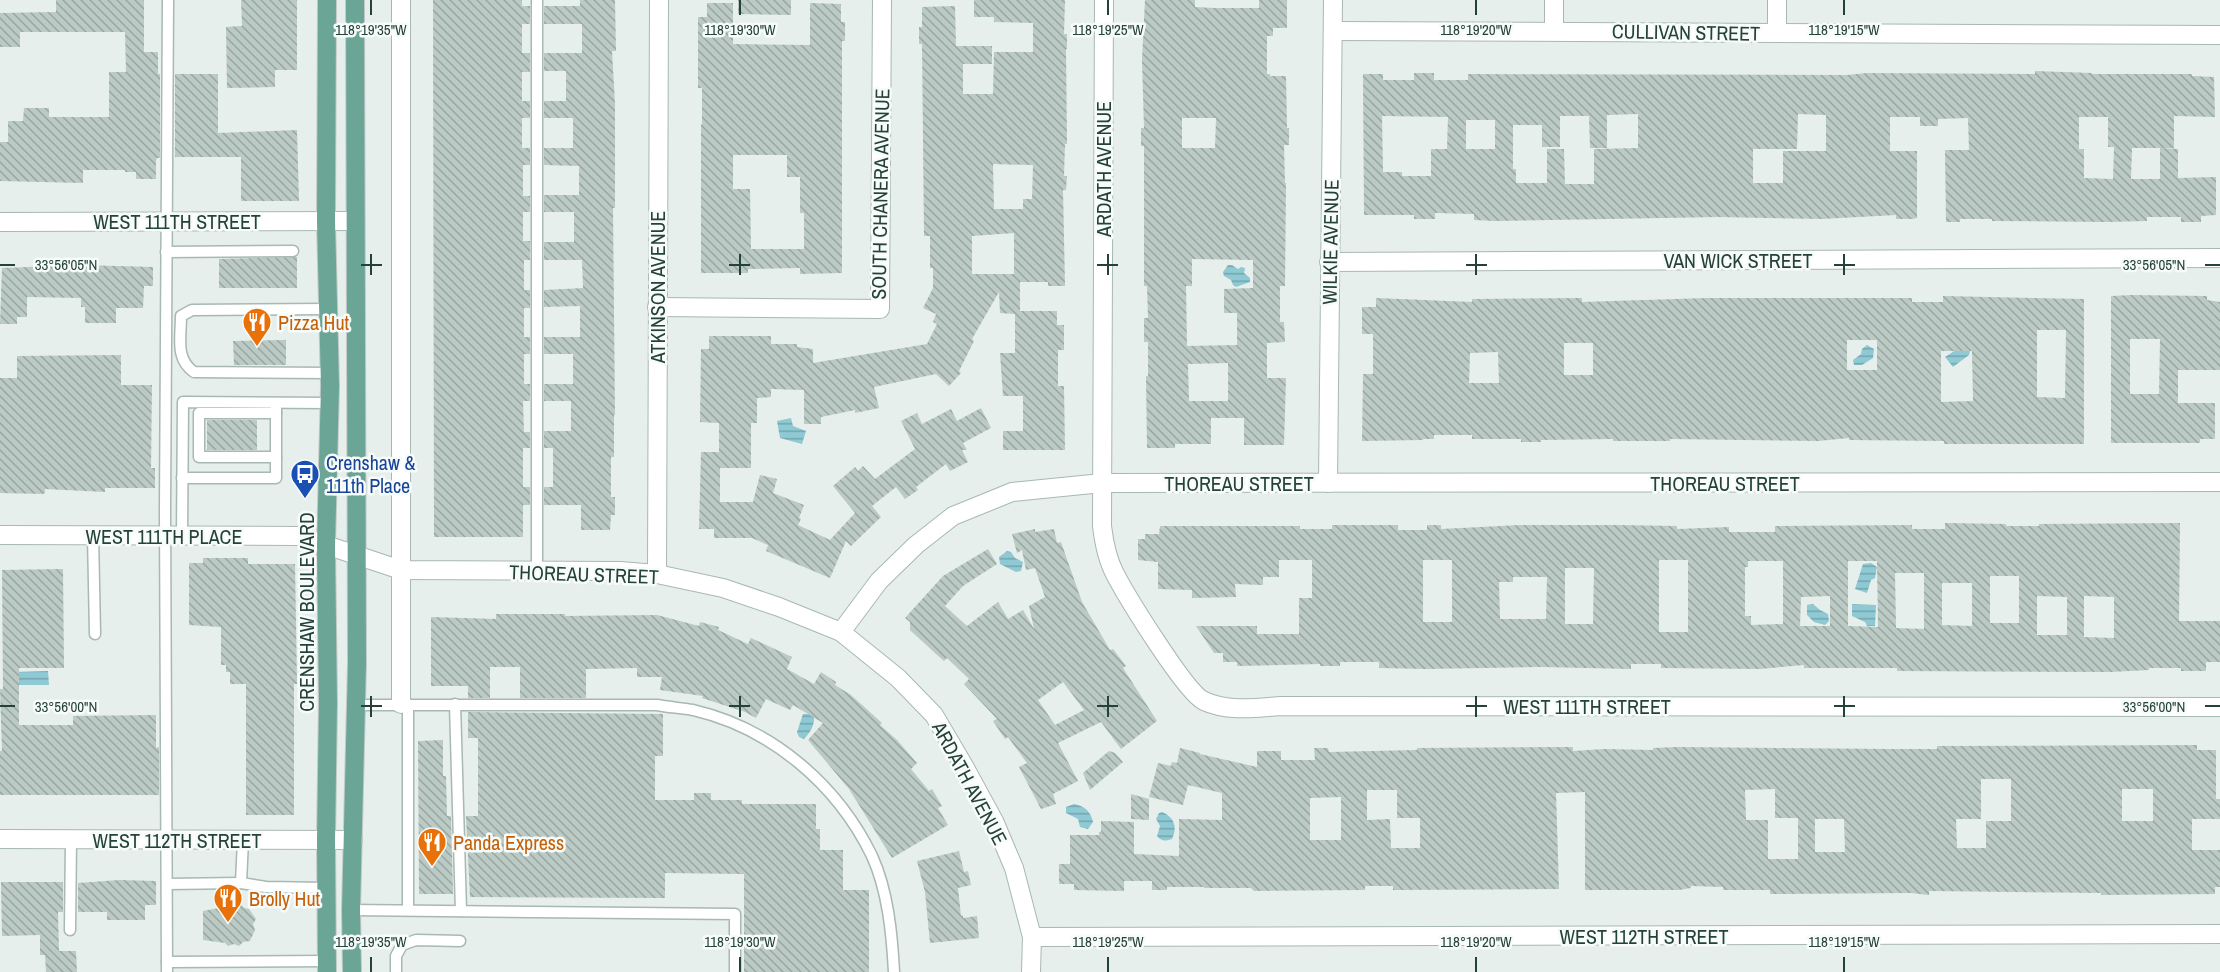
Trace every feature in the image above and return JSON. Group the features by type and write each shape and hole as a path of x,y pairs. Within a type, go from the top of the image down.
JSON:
{"main road":[{"name":"CRENSHAW BOULEVARD","path":"327,0 326,221 330,373 326,546 327,966"},
{"path":"352,972 351,910 356,705 355,0"}],"street":[{"path":"401,0 401,570 405,704"},
{"name":"ATKINSON AVENUE","path":"657,573 659,0"},
{"name":"SOUTH CHANERA AVENUE","path":"657,307 880,309 882,0"},
{"name":"ARDATH AVENUE","path":"1102,483 1104,0"},
{"name":"WILKIE AVENUE","path":"1328,483 1333,0"},
{"path":"1554,0 1554,31"},
{"path":"1777,0 1777,33"},
{"name":"CULLIVAN STREET","path":"1333,31 2220,35"},
{"name":"WEST 111TH STREET","path":"0,222 355,221"},
{"name":"VAN WICK STREET","path":"1329,262 2220,258"},
{"name":"THOREAU STREET","path":"326,546 401,570 657,573 723,588 841,632 879,581 916,544 954,516 1012,492 1102,483 2220,482"},
{"name":"WEST 111TH STREET","path":"1102,483 1102,526 1106,552 1115,573 1185,685 1201,700 1223,708 1281,706 2220,707"},
{"name":"WEST 111TH PLACE","path":"0,535 299,536 326,546"},
{"name":"ARDATH AVENUE","path":"841,632 898,678 934,715 994,821 1014,868 1032,937 1031,972"},
{"name":"WEST 112TH STREET","path":"0,839 353,840"},
{"name":"WEST 112TH STREET","path":"1032,937 2220,934"}],"lane":[{"path":"168,0 166,252 173,535 166,839 167,967 327,966"},
{"path":"537,0 537,571"},
{"path":"166,252 293,251"},
{"path":"328,309 192,310 181,316 181,358 185,366 194,372 330,373"},
{"path":"173,535 182,478 183,402 276,408"},
{"path":"276,457 199,457 199,413 330,403"},
{"path":"182,478 276,478 276,408"},
{"path":"93,535 95,634"},
{"path":"405,704 408,910"},
{"path":"455,704 460,911"},
{"path":"356,705 657,705 693,710 729,722 764,738 795,758 825,786 851,820 872,857 885,896 893,943 894,972"},
{"path":"70,930 71,839"},
{"path":"241,883 243,840"},
{"path":"166,884 241,883 266,887 326,888"},
{"path":"351,910 735,914 735,972"},
{"path":"396,972 396,956 402,945 416,940 460,941"}],"water":[{"path":"1228,265 1238,269 1245,268 1244,273 1250,278 1250,282 1236,287 1233,285 1223,272"},
{"path":"1965,344 1970,351 1969,355 1953,367 1945,357"},
{"path":"1867,345 1874,349 1873,358 1862,365 1854,365 1853,360"},
{"path":"791,418 793,426 806,431 802,444 780,438 777,421"},
{"path":"1007,551 1023,562 1021,571 1016,572 1000,564 999,557"},
{"path":"1871,563 1877,567 1875,578 1871,580 1867,593 1855,589 1863,564"},
{"path":"1813,604 1828,614 1829,621 1825,625 1814,622 1807,615 1807,605"},
{"path":"1852,604 1876,605 1875,626 1867,626 1865,622 1852,616"},
{"path":"48,671 49,685 15,685 15,672"},
{"path":"803,714 810,714 814,717 814,723 804,739 799,737 797,732"},
{"path":"1074,804 1084,808 1091,815 1093,822 1088,829 1080,827 1078,819 1066,813 1066,807"},
{"path":"1162,812 1174,823 1172,839 1162,840 1157,836 1160,826 1156,819"}],"building":[{"path":"56,0 144,0 144,52 158,52 158,74 160,74 160,158 156,161 156,179 136,179 136,172 125,172 125,170 83,170 83,183 0,181 0,142 8,142 8,121 23,121 24,108 49,108 49,117 109,117 109,72 126,72 125,32 20,32 20,47 0,47 0,13 56,12"},
{"path":"241,0 297,0 297,70 275,70 275,87 227,88 226,27 242,26"},
{"path":"433,0 522,0 522,6 530,6 530,24 522,24 522,53 530,53 530,72 522,72 522,101 530,101 530,118 522,118 522,148 530,148 530,165 523,165 523,196 530,196 530,212 523,212 523,241 530,241 530,260 524,260 524,290 530,290 530,308 524,308 524,337 530,337 530,354 524,354 524,384 530,384 530,401 523,401 524,432 530,432 530,448 523,448 523,487 530,487 530,505 523,505 523,537 434,537"},
{"path":"580,0 615,0 616,51 612,51 615,104 615,208 613,208 615,415 614,457 611,457 611,497 615,497 615,515 611,515 610,530 581,530 581,505 544,505 544,487 553,487 553,448 544,448 544,431 571,431 571,401 544,401 544,384 573,384 573,354 544,354 544,337 580,337 580,306 544,307 544,290 583,288 582,260 544,260 544,242 574,242 574,212 544,212 544,195 579,195 579,166 544,165 544,148 573,148 573,118 544,118 544,101 566,101 566,71 544,71 544,53 582,53 582,24 544,24 544,6 580,6"},
{"path":"738,0 791,0 791,15 738,14"},
{"path":"974,0 1065,0 1067,144 1065,144 1064,176 1067,176 1066,190 1063,190 1065,286 1048,286 1048,282 1020,282 1020,311 1057,311 1057,325 1064,325 1064,350 1058,350 1058,386 1064,386 1065,450 1003,450 1003,431 1023,431 1023,396 1003,396 1000,353 1015,353 1015,314 1000,313 999,292 972,339 974,341 959,371 961,373 949,386 936,374 874,387 879,408 821,417 821,424 804,424 804,390 771,389 771,397 757,398 757,423 751,423 751,468 720,468 720,502 753,502 760,475 777,479 773,493 804,505 798,525 830,540 855,513 833,486 855,467 858,471 863,466 875,479 915,449 901,421 917,413 922,424 951,409 957,421 981,408 991,428 963,443 967,450 962,450 968,462 950,471 946,464 916,487 918,490 905,499 896,487 872,506 881,517 851,546 846,541 830,578 766,551 768,545 752,538 714,538 714,529 699,529 701,452 719,452 719,423 700,422 701,349 709,349 709,336 771,336 771,344 797,344 797,347 813,349 813,363 927,344 937,324 933,322 936,314 923,308 933,288 933,268 930,268 930,236 924,236 922,44 919,44 922,7 955,6 956,46 992,46 992,64 963,64 963,94 993,94 994,52 1033,52 1033,23 994,22 994,17 974,17","holes":["993,164 1033,165 1032,199 1023,199 1023,209 994,209","1014,233 1014,274 972,274 972,236"]},
{"path":"1145,0 1195,0 1195,7 1259,8 1259,0 1287,0 1287,28 1273,28 1273,36 1267,36 1267,74 1286,76 1287,128 1289,128 1289,145 1284,145 1285,286 1280,286 1280,322 1284,322 1285,342 1267,343 1267,378 1286,378 1284,445 1244,445 1244,418 1211,418 1211,444 1175,444 1175,448 1147,448 1148,342 1144,342 1144,318 1148,318 1147,286 1144,286 1142,60","holes":["1182,118 1216,118 1215,148 1182,148","1192,259 1253,260 1253,288 1224,289 1224,313 1237,313 1237,345 1187,346 1186,286 1192,286","1228,363 1228,401 1189,401 1188,364"]},
{"path":"707,3 733,3 733,44 810,45 810,3 841,4 841,22 845,22 845,41 842,41 842,273 800,274 800,268 748,269 748,273 701,273 702,88 698,88 698,17 707,17","holes":["733,155 787,155 787,177 800,177 800,213 804,213 804,249 751,249 750,189 733,189"]},
{"path":"2035,71 2092,74 2192,74 2192,76 2214,77 2215,117 2174,116 2174,148 2160,148 2178,149 2178,178 2216,177 2216,215 2201,216 2201,222 2181,222 2181,217 2147,217 2147,221 2107,222 1960,219 1960,222 1946,222 1945,150 1969,150 1968,118 1938,119 1938,126 1920,126 1920,117 1890,117 1890,151 1917,151 1917,218 1896,219 1896,215 1822,219 1718,217 1495,221 1474,220 1474,214 1435,213 1435,219 1414,219 1414,215 1364,215 1363,74 1383,74 1383,80 1414,80 1414,73 1434,73 1434,80 1468,80 1468,74 2035,74","holes":["1638,114 1638,148 1594,149 1594,184 1565,184 1564,149 1547,149 1547,183 1516,183 1516,169 1513,169 1513,125 1542,125 1542,147 1560,147 1560,116 1589,116 1590,148 1607,148 1607,115","1798,114 1826,115 1826,151 1783,151 1783,183 1753,183 1753,149 1797,149","1382,116 1448,117 1447,149 1431,149 1431,176 1402,176 1402,172 1383,172","2079,117 2108,117 2108,147 2114,147 2113,179 2084,178 2084,149 2079,149","1466,120 1495,120 1495,149 1466,149","2132,148 2160,148 2160,179 2131,179"]},
{"path":"175,74 218,74 218,133 297,130 299,201 241,201 241,157 175,157"},
{"path":"297,257 297,288 219,288 219,259"},
{"path":"81,265 153,267 153,286 144,286 143,308 116,308 116,323 85,323 85,307 81,307 81,298 27,297 27,317 17,317 17,324 0,324 2,268"},
{"path":"1943,296 2084,299 2084,444 1944,444 1944,441 1849,440 1849,438 1818,441 1670,439 1670,441 1613,441 1613,439 1521,442 1521,439 1472,439 1472,435 1434,435 1434,439 1423,440 1362,441 1363,374 1373,374 1373,334 1362,334 1362,307 1376,307 1376,298 1472,302 1472,299 1582,298 1582,302 1707,298 1912,298 1912,302 1943,302","holes":["2037,330 2066,330 2065,398 2037,397","1847,340 1877,340 1877,370 1847,370","1564,343 1593,343 1593,375 1564,375","1941,351 1972,351 1973,401 1941,402","1498,352 1499,383 1469,383 1470,353"]},
{"path":"2111,296 2207,296 2207,300 2220,302 2220,370 2178,370 2178,403 2215,403 2215,439 2200,439 2200,443 2111,443","holes":["2130,339 2160,339 2159,394 2130,394"]},
{"path":"286,340 286,365 234,365 233,341"},
{"path":"121,355 121,385 152,385 151,468 155,468 155,488 105,488 105,492 45,489 43,494 0,493 0,378 17,378 17,356"},
{"path":"207,420 257,420 257,450 207,450"},
{"path":"1945,523 2039,526 2039,524 2180,523 2179,621 2220,621 2220,662 2206,662 2206,671 2149,668 2149,670 2110,672 1897,671 1897,668 1804,668 1804,665 1760,669 1661,668 1661,664 1631,664 1631,669 1541,667 1426,669 1379,668 1379,662 1340,662 1340,666 1320,666 1320,664 1237,666 1237,662 1223,662 1223,653 1214,653 1196,626 1257,626 1257,634 1299,634 1299,598 1312,598 1312,560 1279,560 1279,577 1263,577 1263,585 1235,584 1236,597 1192,598 1192,590 1158,589 1158,562 1138,560 1138,539 1145,539 1145,534 1159,534 1160,526 1300,526 1300,529 1332,529 1332,525 1398,525 1398,530 1427,530 1427,525 1441,525 1441,529 1520,525 1615,525 1677,526 1677,529 1729,527 1729,532 1775,532 1775,526 1912,525 1912,529 1945,529","holes":["1423,560 1452,560 1452,622 1423,622","1659,560 1688,560 1688,632 1659,632","1748,561 1783,561 1783,624 1751,625 1751,616 1745,616 1745,567 1748,567","1848,561 1877,561 1878,627 1848,626","1565,568 1594,568 1593,624 1565,624","1895,573 1924,573 1924,629 1896,628","1990,576 2019,576 2019,623 1990,623","1513,577 1547,577 1546,619 1500,619 1499,582 1513,582","1942,583 1972,583 1972,626 1942,625","1830,596 1830,626 1800,626 1801,597","2037,596 2067,597 2067,635 2037,635","2084,596 2114,597 2114,638 2084,637"]},
{"path":"1035,529 1035,532 1054,529 1057,543 1061,542 1082,602 1110,650 1113,649 1126,666 1123,668 1157,721 1121,749 1101,722 1058,743 1078,781 1053,794 1056,804 1041,809 1019,767 1027,763 1008,737 1005,739 993,721 997,719 964,684 969,679 947,658 944,661 910,630 910,622 905,618 943,576 988,549 997,564 963,586 945,606 967,626 998,602 1008,619 1023,610 1034,629 1029,606 1045,597 1035,568 1026,570 1022,550 1017,553 1012,534","holes":["1063,682 1084,710 1055,725 1038,700"]},
{"path":"203,558 248,558 248,564 295,564 297,684 294,684 294,815 246,815 246,684 230,684 230,672 226,672 226,665 221,665 221,627 189,625 189,563 203,563"},
{"path":"63,569 64,668 19,668 19,725 73,725 73,716 156,715 159,795 0,795 0,751 2,751 0,689 3,689 2,570"},
{"path":"496,614 657,615 699,626 700,622 719,627 718,630 748,644 751,638 792,657 787,669 814,684 821,672 836,682 835,685 851,695 882,723 880,725 917,763 911,769 929,791 932,789 942,806 938,808 948,825 892,858 849,789 808,740 823,723 793,705 790,710 766,699 756,718 745,712 702,698 703,696 660,690 662,677 637,677 637,668 586,669 586,698 520,698 520,667 490,667 490,698 468,698 468,686 431,686 431,617 496,619"},
{"path":"468,712 663,714 663,756 655,756 655,800 694,800 694,793 711,793 711,800 742,800 742,804 816,804 816,829 820,829 820,850 843,850 843,890 869,890 869,972 744,972 744,874 665,873 665,898 470,897 466,816 478,816 478,738 468,738"},
{"path":"443,740 443,776 446,776 447,816 451,816 453,894 419,894 418,741"},
{"path":"2197,745 2197,750 2216,750 2216,799 2220,799 2220,819 2192,819 2192,850 2220,850 2220,887 2215,887 2215,894 2101,895 2101,893 1929,891 1929,895 1911,893 1770,894 1770,890 1723,890 1723,887 1691,886 1691,888 1679,890 1585,890 1585,792 1556,793 1559,889 1393,890 1393,886 1365,886 1365,890 1254,891 1251,888 1167,887 1167,890 1152,890 1152,881 1124,881 1124,891 1074,890 1074,884 1059,884 1059,864 1070,864 1070,835 1099,835 1101,821 1134,822 1134,854 1179,856 1179,819 1222,820 1222,793 1188,785 1183,805 1149,797 1158,763 1171,766 1172,762 1177,763 1180,748 1257,767 1257,751 1281,751 1281,760 1315,760 1314,748 1328,748 1329,752 1417,750 1417,748 1573,747 1573,751 1653,750 1653,748 1677,747 1937,749 1937,746","holes":["1981,779 2011,779 2011,821 1986,821 1986,848 1957,848 1956,819 1981,819","1775,789 1775,818 1798,818 1798,859 1768,859 1768,820 1746,820 1745,790","2122,789 2153,789 2153,821 2122,821","1367,790 1397,790 1397,818 1420,818 1420,848 1391,848 1390,819 1367,820","1341,797 1341,840 1310,840 1310,798","1815,819 1844,819 1845,852 1815,852"]},
{"path":"1109,751 1115,753 1123,762 1090,790 1083,773"},
{"path":"1131,794 1149,799 1149,820 1131,819"},
{"path":"959,851 964,872 968,871 971,885 958,888 961,916 963,915 963,918 977,916 979,938 930,943 925,892 917,861"},
{"path":"119,880 156,881 156,905 145,905 145,920 107,920 107,912 78,912 78,883"},
{"path":"1,882 63,882 63,912 58,912 59,951 76,951 77,972 46,972 45,955 40,955 40,935 2,936"},
{"name":"Brolly Hut","path":"228,903 240,903 244,908 249,909 256,919 253,924 255,930 250,941 243,942 239,946 234,944 228,946 225,943 203,940 203,911 224,907"}],"place":[{"name":"Pizza Hut","path":"257,348"},
{"name":"Crenshaw & 111th Place","path":"305,500"},
{"name":"Panda Express","path":"432,868"},
{"name":"Brolly Hut","path":"228,924"}]}
